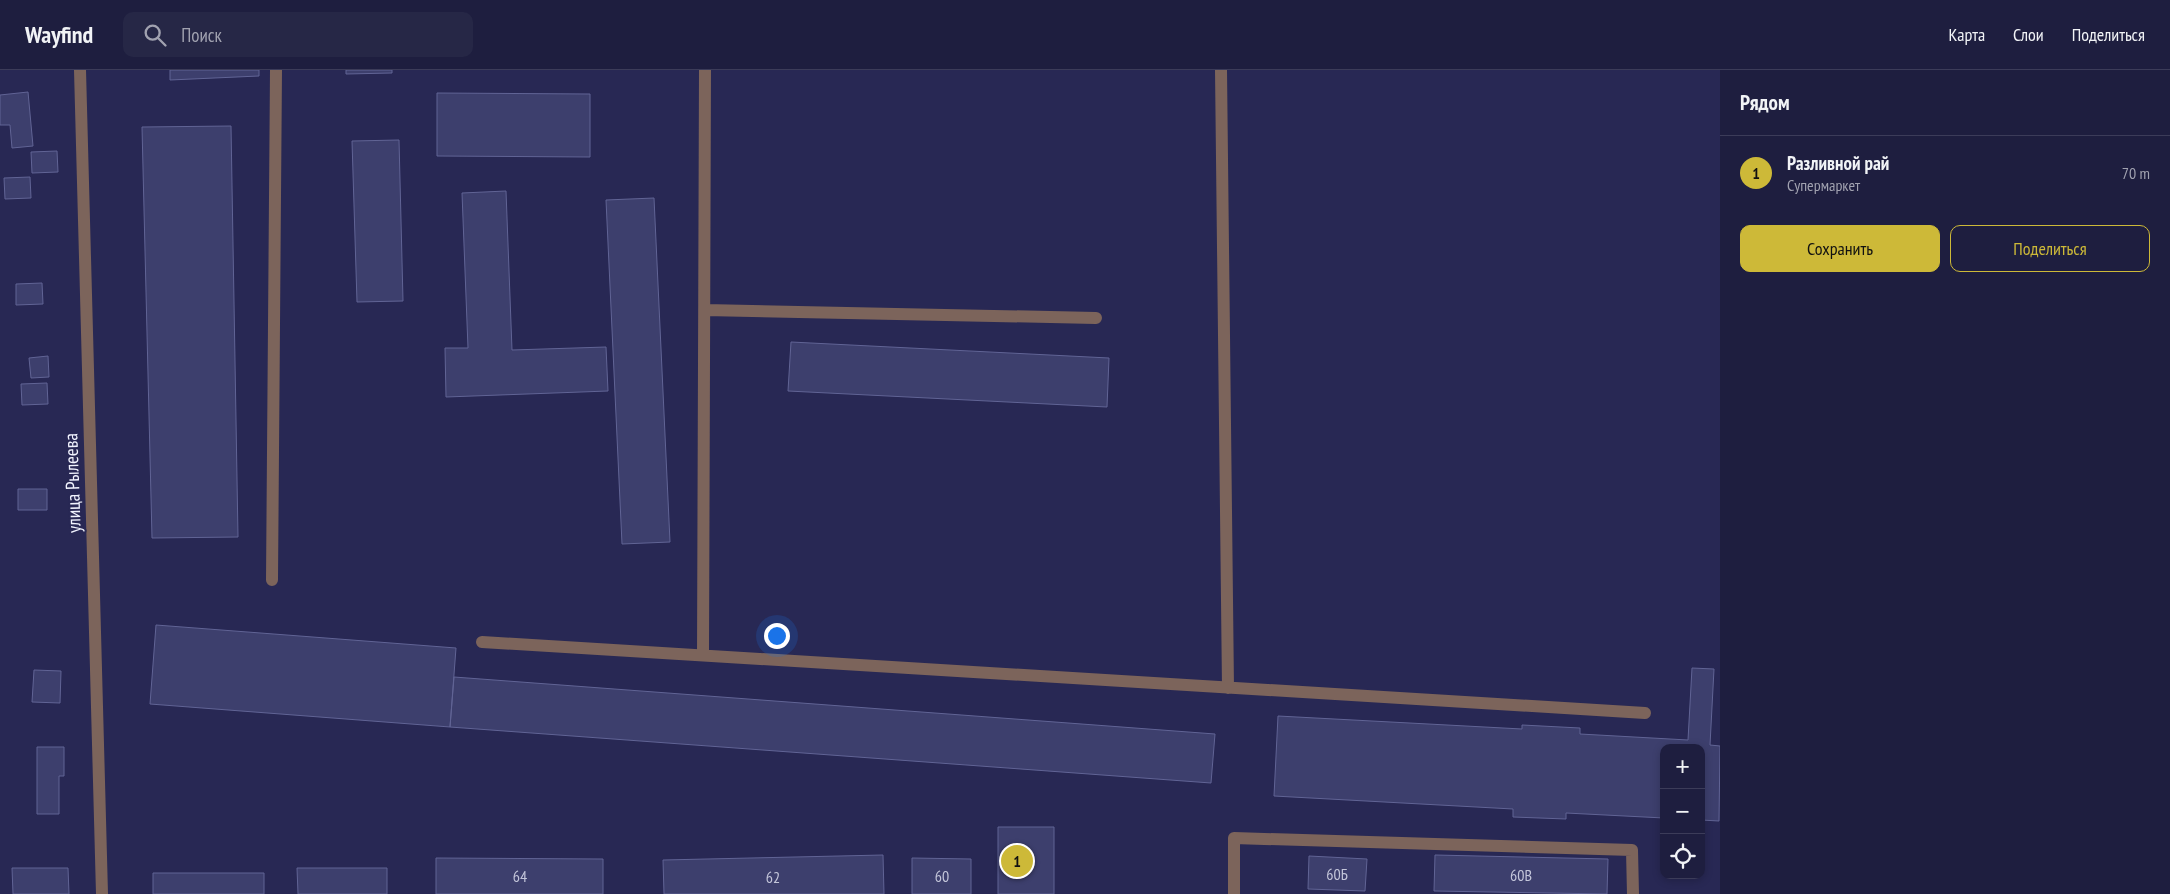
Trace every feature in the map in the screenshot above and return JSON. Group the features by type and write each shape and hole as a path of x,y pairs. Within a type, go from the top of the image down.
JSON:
{"street":[{"name":"улица Рылеева","path":"80,70 102,894"},
{"path":"272,580 276,70"},
{"path":"703,656 705,70"},
{"path":"1221,70 1228,688"},
{"path":"705,310 1096,318"},
{"path":"482,642 1645,713"},
{"path":"1234,894 1234,838 1632,850 1632,894"}],"building":[{"path":"170,70 259,70 259,76 170,80"},
{"path":"346,70 392,70 392,73 346,74"},
{"path":"28,92 33,146 12,148 10,125 0,125 0,95"},
{"path":"437,93 590,94 590,157 437,156"},
{"path":"231,126 238,537 152,538 142,127"},
{"path":"399,140 403,301 357,302 352,141"},
{"path":"57,151 58,172 32,173 31,152"},
{"path":"30,177 31,198 5,199 4,178"},
{"path":"506,191 512,350 606,347 608,391 446,397 445,348 468,348 462,193"},
{"path":"654,198 670,542 622,544 606,200"},
{"path":"42,283 43,304 16,305 16,284"},
{"path":"791,342 1109,358 1107,407 788,391"},
{"path":"48,356 49,377 31,378 29,358"},
{"path":"47,383 48,404 22,405 21,384"},
{"path":"18,489 47,489 47,510 18,510"},
{"path":"156,625 456,648 450,727 150,704"},
{"path":"1692,668 1714,669 1710,745 1720,746 1719,821 1705,820 1705,744 1660,744 1660,818 1566,813 1566,819 1513,817 1513,809 1274,796 1278,716 1522,729 1522,725 1580,728 1580,734 1688,740"},
{"path":"34,670 61,671 60,703 32,702"},
{"path":"454,677 1215,734 1211,783 450,727"},
{"path":"37,747 64,747 64,776 59,776 59,814 37,814"},
{"path":"998,827 1054,827 1054,894 998,894"},
{"path":"883,855 884,894 664,894 663,860"},
{"path":"1435,855 1608,859 1607,894 1434,891"},
{"path":"1309,856 1367,859 1365,891 1308,889"},
{"path":"436,858 603,859 603,894 436,894"},
{"path":"912,858 971,859 971,894 912,894"},
{"path":"12,868 68,868 69,894 13,894"},
{"path":"297,868 387,868 387,894 298,894"},
{"path":"153,873 264,873 264,894 153,894"}],"place":[{"name":"Разливной рай","path":"1017,861"}]}
